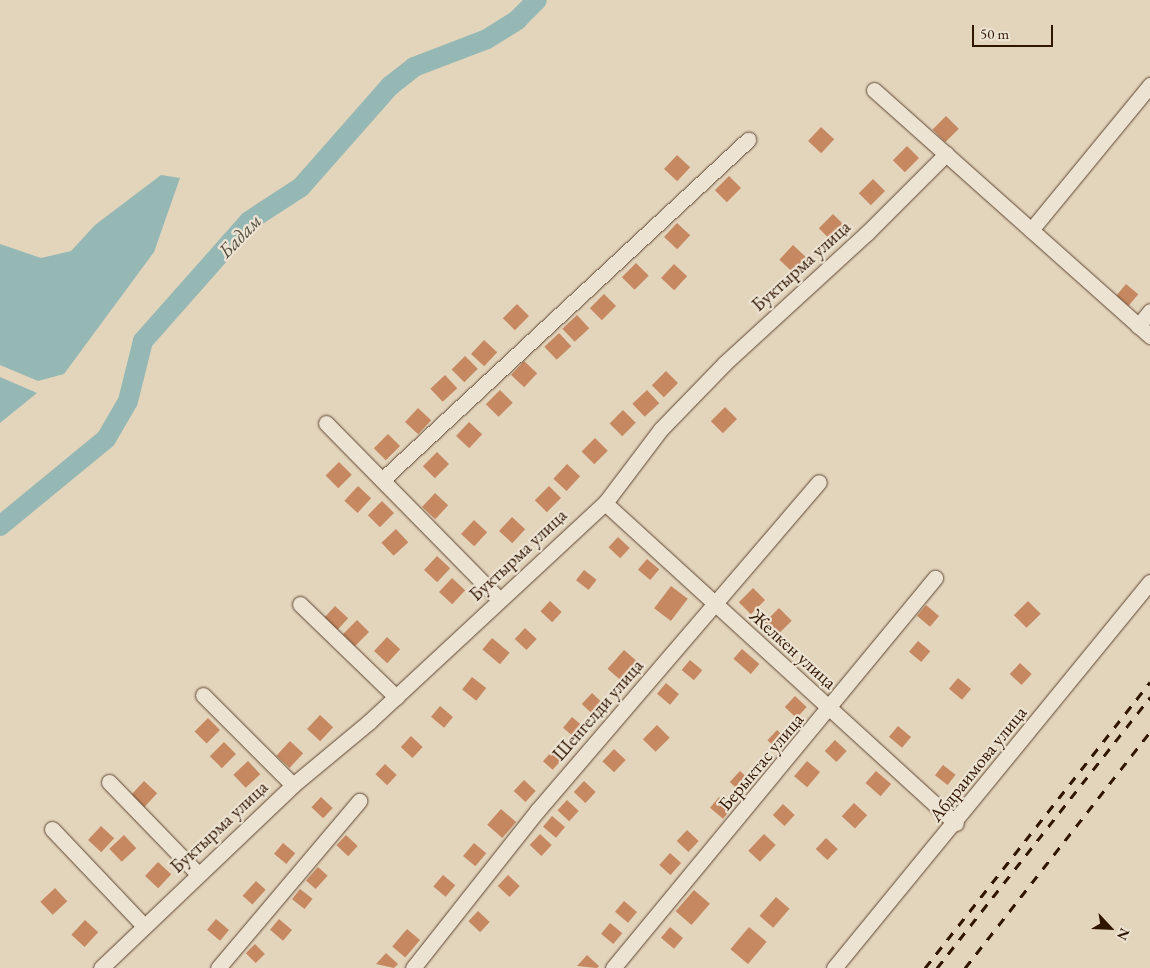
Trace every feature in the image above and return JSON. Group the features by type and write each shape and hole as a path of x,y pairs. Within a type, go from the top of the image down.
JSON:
{"street":[{"path":"1031,230 1150,85"},
{"path":"874,90 1150,336"},
{"path":"382,480 748,140"},
{"name":"Буктырма улица","path":"101,968 293,785 396,696 604,503 661,429 725,363 867,234 946,154"},
{"path":"1138,326 1150,311"},
{"path":"326,424 499,599"},
{"name":"Шенгелди улица","path":"413,968 537,811 819,482"},
{"name":"Желкен улица","path":"604,503 956,823"},
{"name":"Берыктас улица","path":"613,968 830,710 935,578"},
{"name":"Абдраимова улица","path":"834,968 956,823 1150,582"},
{"path":"300,604 396,696"},
{"path":"203,696 293,785"},
{"path":"109,782 198,874"},
{"path":"218,968 359,802"},
{"path":"52,829 144,926"}],"water":[{"path":"161,175 180,178 154,252 64,374 38,381 0,365 0,244 41,258 71,251 95,225"},
{"path":"0,377 37,393 0,423"}],"building":[{"path":"946,116 959,129 945,142 933,129"},
{"path":"821,127 834,139 821,153 808,141"},
{"path":"907,146 919,158 905,172 893,160"},
{"path":"677,155 690,167 677,181 664,169"},
{"path":"729,176 741,188 727,202 715,190"},
{"path":"873,179 885,191 871,205 859,193"},
{"path":"833,214 845,226 831,240 819,228"},
{"path":"677,223 690,235 677,249 664,237"},
{"path":"793,245 806,257 793,272 779,260"},
{"path":"636,263 649,276 635,290 622,277"},
{"path":"674,264 687,276 674,290 661,278"},
{"path":"1126,284 1138,294 1129,306 1116,295"},
{"path":"604,294 616,306 602,320 590,308"},
{"path":"517,304 529,316 515,330 503,318"},
{"path":"577,315 589,328 575,342 562,329"},
{"path":"559,333 571,346 557,360 544,347"},
{"path":"484,340 497,352 484,366 471,354"},
{"path":"465,356 478,369 464,382 452,369"},
{"path":"524,361 537,373 524,387 511,375"},
{"path":"666,371 678,383 664,397 652,385"},
{"path":"445,375 457,388 443,402 430,389"},
{"path":"500,390 513,403 499,417 486,404"},
{"path":"647,390 659,403 645,417 632,404"},
{"path":"725,407 737,419 723,433 711,421"},
{"path":"418,408 431,420 418,434 405,422"},
{"path":"623,410 636,423 622,436 610,423"},
{"path":"469,422 482,434 469,448 456,436"},
{"path":"388,434 400,446 386,460 374,448"},
{"path":"595,438 608,451 594,464 582,451"},
{"path":"437,452 449,464 435,478 423,466"},
{"path":"339,462 352,475 338,488 326,475"},
{"path":"567,464 580,476 567,491 553,479"},
{"path":"358,486 371,498 358,513 344,501"},
{"path":"549,486 561,498 547,512 535,500"},
{"path":"435,493 448,505 435,519 422,507"},
{"path":"382,501 394,513 380,527 368,515"},
{"path":"512,517 525,529 512,543 499,531"},
{"path":"474,520 487,532 474,546 461,534"},
{"path":"396,529 408,542 394,556 381,543"},
{"path":"618,537 630,548 620,558 608,547"},
{"path":"437,556 450,568 437,582 424,570"},
{"path":"647,559 659,569 650,580 638,570"},
{"path":"584,570 597,580 589,590 576,580"},
{"path":"452,578 465,590 452,604 439,592"},
{"path":"671,586 688,599 671,621 654,608"},
{"path":"753,588 765,600 751,614 739,602"},
{"path":"550,601 562,612 552,622 540,611"},
{"path":"1028,601 1041,614 1027,628 1014,615"},
{"path":"926,605 939,616 930,627 917,616"},
{"path":"335,606 348,618 335,633 321,621"},
{"path":"779,608 792,621 778,635 765,622"},
{"path":"357,620 369,632 355,646 343,634"},
{"path":"525,628 537,639 526,650 515,639"},
{"path":"387,637 400,649 387,663 374,651"},
{"path":"492,638 510,653 500,664 482,649"},
{"path":"918,641 930,651 921,662 909,652"},
{"path":"742,649 759,664 751,674 733,659"},
{"path":"624,650 640,664 623,683 608,669"},
{"path":"690,660 702,670 694,680 682,670"},
{"path":"1020,663 1032,674 1021,685 1010,674"},
{"path":"472,677 486,688 476,701 462,690"},
{"path":"958,678 971,689 962,700 949,689"},
{"path":"666,683 679,694 670,705 657,694"},
{"path":"592,693 604,704 593,715 582,704"},
{"path":"795,696 807,707 796,718 785,707"},
{"path":"440,706 453,717 444,728 431,717"},
{"path":"320,715 333,727 320,741 307,729"},
{"path":"572,717 585,728 576,739 563,728"},
{"path":"208,718 220,730 207,743 195,731"},
{"path":"657,725 670,738 656,752 643,739"},
{"path":"898,726 911,737 902,748 889,737"},
{"path":"777,730 789,741 779,751 767,740"},
{"path":"411,736 423,747 412,758 401,747"},
{"path":"835,740 847,751 836,762 825,751"},
{"path":"290,741 303,753 290,768 276,756"},
{"path":"224,742 236,754 222,768 210,756"},
{"path":"614,749 626,760 614,772 602,761"},
{"path":"553,750 563,759 553,770 543,761"},
{"path":"248,761 260,774 246,788 233,775"},
{"path":"807,761 820,772 807,787 794,776"},
{"path":"385,764 397,775 387,785 375,774"},
{"path":"943,765 956,775 948,785 935,775"},
{"path":"740,771 752,782 741,793 730,782"},
{"path":"876,771 891,784 881,796 866,783"},
{"path":"524,780 536,791 525,802 514,791"},
{"path":"144,781 157,793 144,807 131,795"},
{"path":"584,781 596,792 585,803 574,792"},
{"path":"321,797 333,808 323,818 311,807"},
{"path":"719,797 732,808 723,819 710,808"},
{"path":"567,800 579,811 569,821 557,810"},
{"path":"854,803 867,815 855,828 842,816"},
{"path":"783,804 795,815 784,826 773,815"},
{"path":"501,809 516,822 502,838 487,825"},
{"path":"552,816 565,827 556,838 543,827"},
{"path":"101,826 114,838 101,852 88,840"},
{"path":"687,830 699,841 688,852 677,841"},
{"path":"540,834 552,845 541,856 530,845"},
{"path":"764,834 776,845 760,862 748,851"},
{"path":"124,835 136,848 122,862 109,849"},
{"path":"346,835 358,846 348,856 336,845"},
{"path":"826,838 838,849 827,860 816,849"},
{"path":"283,843 295,853 286,864 274,854"},
{"path":"474,843 486,853 475,866 463,856"},
{"path":"670,853 681,863 670,875 659,865"},
{"path":"158,862 171,874 158,888 145,876"},
{"path":"318,867 328,876 316,889 306,880"},
{"path":"443,875 455,885 446,897 433,886"},
{"path":"508,875 520,886 509,897 498,886"},
{"path":"256,881 266,890 252,905 243,896"},
{"path":"55,888 67,901 53,915 40,902"},
{"path":"300,889 313,899 305,909 292,899"},
{"path":"694,890 710,904 691,925 676,911"},
{"path":"776,897 790,909 773,928 760,916"},
{"path":"624,901 637,912 628,923 615,912"},
{"path":"478,911 490,922 480,932 468,921"},
{"path":"216,919 229,930 220,941 207,930"},
{"path":"279,919 292,930 283,941 270,930"},
{"path":"85,920 98,932 85,947 71,935"},
{"path":"610,923 622,933 613,944 601,934"},
{"path":"670,927 683,938 674,949 661,938"},
{"path":"749,927 767,942 748,964 730,949"},
{"path":"407,929 420,940 405,958 392,947"},
{"path":"255,944 265,954 256,963 246,953"},
{"path":"386,953 398,964 394,968 376,964"},
{"path":"587,955 599,966 597,968 577,966"}],"waterway":[{"name":"Бадам","path":"0,526 106,439 128,401 143,341 249,221 301,187 390,86 414,67 487,39 517,20 537,0"}],"railway":[{"path":"925,968 1150,682"},
{"path":"937,968 1150,697"},
{"path":"965,968 1150,732"}]}
